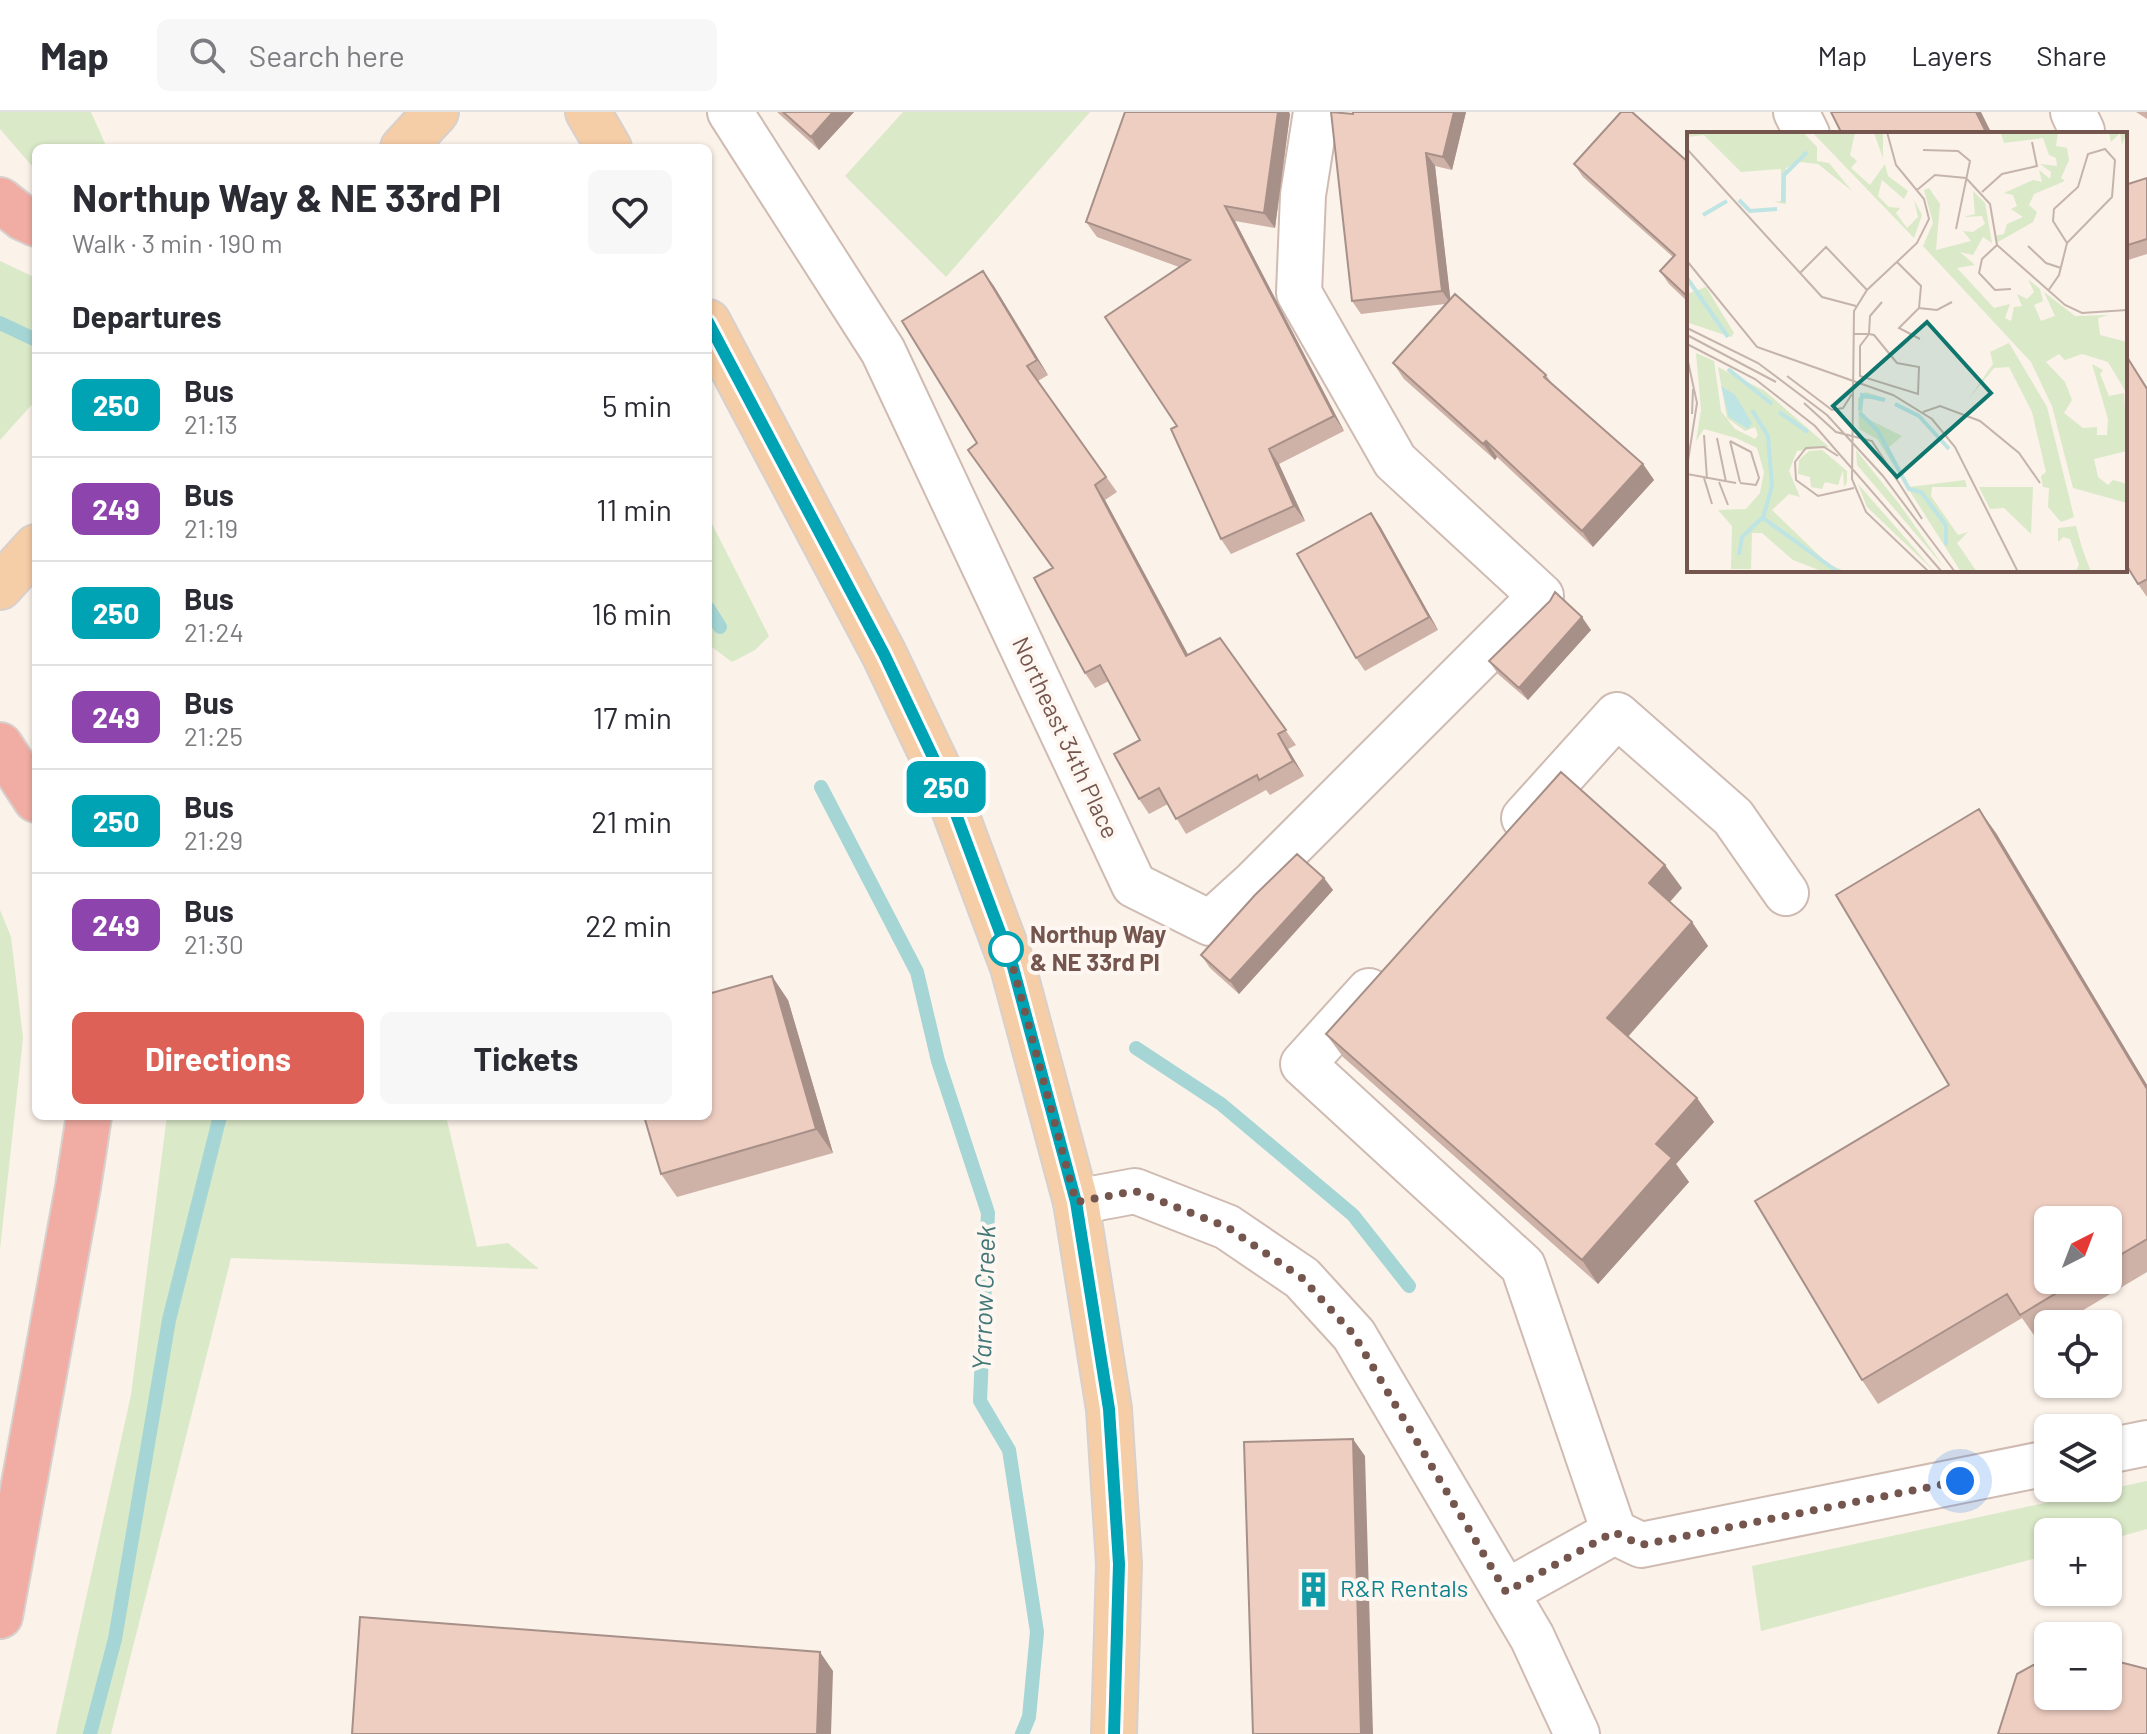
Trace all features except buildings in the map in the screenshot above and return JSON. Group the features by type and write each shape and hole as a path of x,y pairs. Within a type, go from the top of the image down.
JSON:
{"highway":[{"path":"0,200 32,222"},
{"path":"0,745 32,794"},
{"path":"0,1616 88,1120"}],"main road":[{"path":"407,144 436,112"},
{"path":"588,112 607,144"},
{"path":"712,330 884,654 941,774 1013,967 1076,1202 1109,1409 1119,1564 1114,1734"},
{"path":"0,587 32,551"}],"street":[{"name":"Northeast 34th Place","path":"730,112 883,351 1134,885 1210,923 1254,883 1541,596 1395,461 1299,293 1303,195 1316,112"},
{"path":"1796,112 1806,132"},
{"path":"1502,843 1617,715 1733,817 1786,893"},
{"path":"1397,959 1303,1064 1523,1266 1614,1532 1641,1545 2034,1466"},
{"path":"1076,1202 1135,1191 1227,1227 1302,1278 1354,1335 1532,1637 1577,1734"},
{"path":"2122,1448 2147,1443"},
{"path":"1506,1592 1614,1532"}],"green space":[{"path":"0,112 91,112 105,144 32,144 32,166 0,129"},
{"path":"903,112 1090,112 946,277 845,176"},
{"path":"0,261 32,276 32,404 0,440"},
{"path":"712,524 769,636 755,650 732,662 712,647"},
{"path":"0,910 11,937 23,1038 0,1249"},
{"path":"166,1120 447,1120 477,1247 508,1243 539,1269 231,1258 111,1734 56,1734 131,1395"},
{"path":"2147,1481 2147,1529 2122,1536 2122,1518 2034,1518 2034,1559 1761,1631 1752,1566 2049,1502 2122,1502 2122,1486"}],"waterway":[{"name":"Yarrow Creek","path":"0,323 32,338"},
{"name":"Yarrow Creek","path":"712,614 720,627"},
{"name":"Yarrow Creek","path":"821,787 917,972 938,1061 988,1213 980,1401 1009,1450 1037,1632 1029,1717 1022,1734"},
{"path":"1136,1048 1221,1104 1353,1215 1409,1286"},
{"path":"90,1734 115,1639 169,1320 219,1120"}],"bus line":[{"name":"250","path":"712,330 884,654 941,774 1013,967 1076,1202 1109,1409 1119,1564 1114,1734"}],"place":[{"name":"Northup Way & NE 33rd Pl","path":"1006,949"},
{"name":"R&R Rentals","path":"1314,1589"}],"route":[{"path":"1006,949 1003,939 1076,1202 1135,1191 1227,1227 1302,1278 1354,1335 1506,1592 1614,1532 1641,1545 1960,1481"}]}
